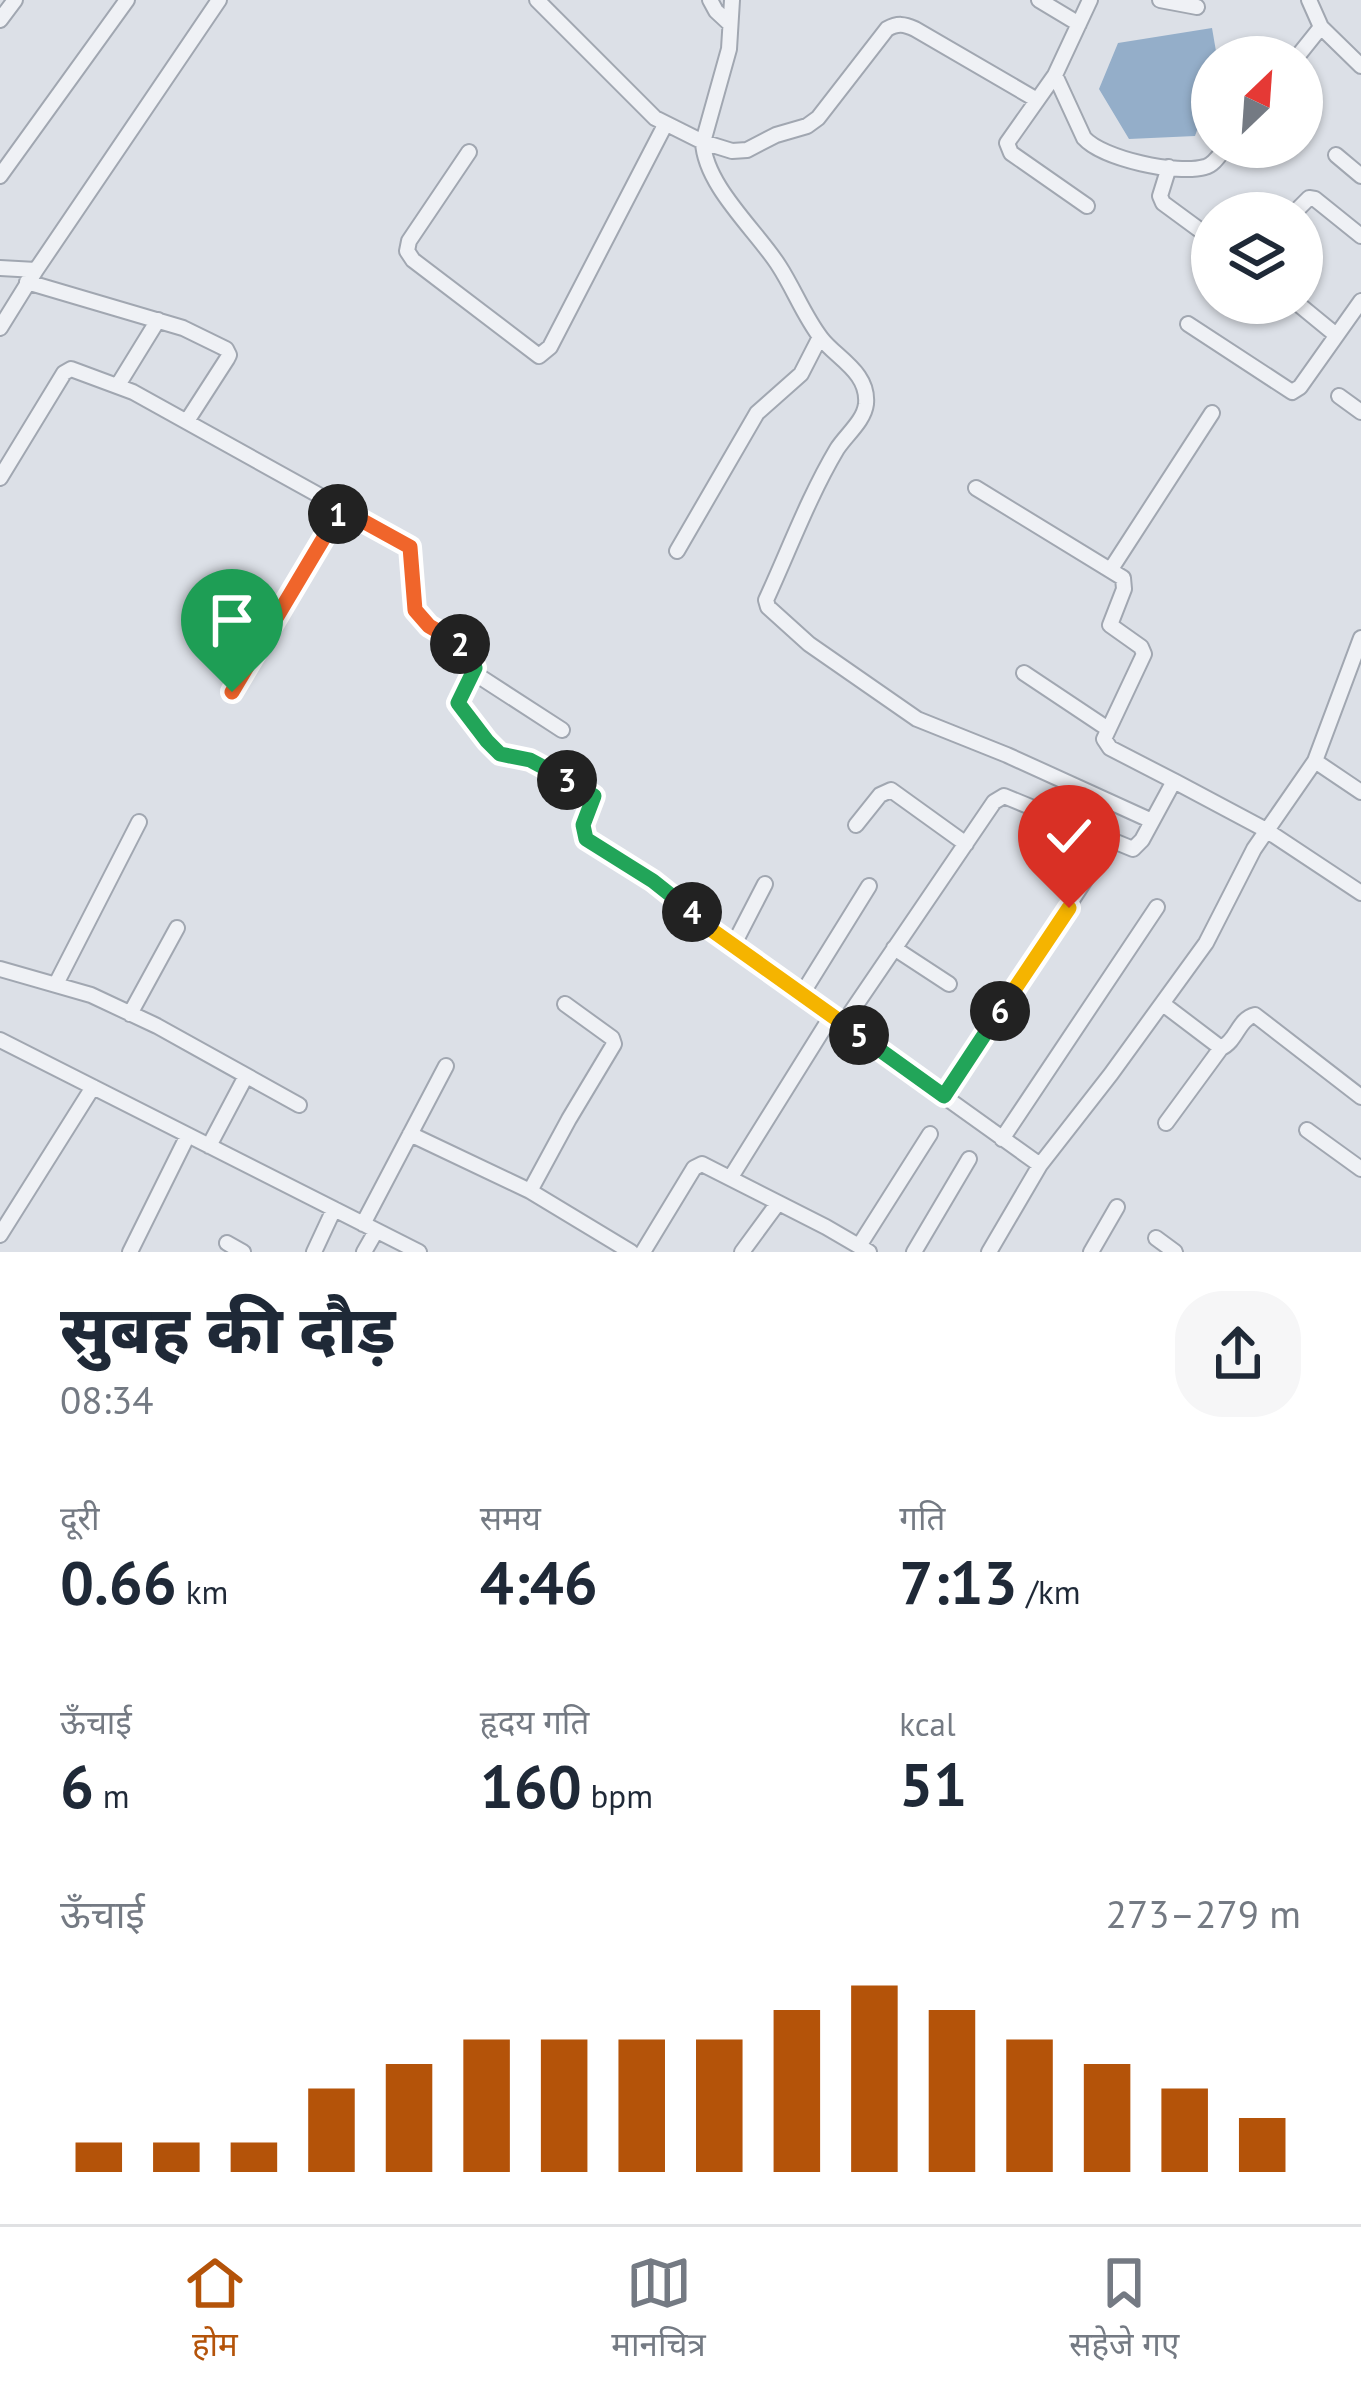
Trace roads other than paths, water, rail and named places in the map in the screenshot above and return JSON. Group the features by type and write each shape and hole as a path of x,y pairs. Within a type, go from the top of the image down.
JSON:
{"street":[{"path":"0,20 15,0"},
{"path":"0,176 127,0"},
{"path":"0,328 219,0"},
{"path":"537,0 645,110 703,142 732,151 747,150 818,118 887,29 895,25 915,29 1037,100"},
{"path":"710,0 730,24"},
{"path":"732,0 729,49 703,142 704,156 742,220 778,264 820,337 855,370 866,395 866,407 832,459 766,600 767,607 809,644 917,719 1007,754 1152,821"},
{"path":"1040,0 1079,24"},
{"path":"1087,206 1007,148 1055,75 1090,0"},
{"path":"1160,0 1197,8"},
{"path":"1309,0 1321,27 1361,66"},
{"path":"1314,36 1321,27"},
{"path":"1055,75 1087,142 1124,159 1191,167"},
{"path":"469,152 410,241 409,255 539,356 550,347 665,124"},
{"path":"1336,154 1361,176"},
{"path":"1169,167 1160,196 1191,224"},
{"path":"1323,206 1361,236"},
{"path":"0,268 197,334 228,352 187,421"},
{"path":"1188,324 1292,392 1336,335 1355,319 1361,301"},
{"path":"118,386 158,320"},
{"path":"1323,324 1336,335"},
{"path":"677,551 757,413 801,374 820,337"},
{"path":"0,478 68,370 118,386 187,421 410,547 415,610 429,626 469,652 475,662 474,674 458,703 495,750 530,760 592,793 582,830 586,839 679,899 706,926 1040,1165"},
{"path":"1339,396 1361,412"},
{"path":"1111,569 1212,413"},
{"path":"976,488 1120,574 1125,583 1110,625 1142,647 1144,654 1104,740 1110,748 1267,830 1361,893"},
{"path":"232,692 341,509"},
{"path":"989,1252 1040,1165 1112,1075 1206,943 1254,849 1315,761 1361,638"},
{"path":"1024,673 1108,729"},
{"path":"474,674 562,730"},
{"path":"1315,761 1361,792"},
{"path":"731,1178 837,1019 895,948 994,802 1004,796 1133,849 1174,781"},
{"path":"856,825 880,795 891,790 965,844"},
{"path":"56,984 139,822"},
{"path":"944,1096 1111,840"},
{"path":"734,946 765,884"},
{"path":"802,994 869,886"},
{"path":"1002,1139 1157,907"},
{"path":"130,1014 177,928"},
{"path":"895,948 949,984"},
{"path":"0,969 92,995 299,1105"},
{"path":"530,1191 614,1044 565,1004"},
{"path":"1163,1004 1221,1048"},
{"path":"1166,1123 1221,1048 1246,1018 1255,1015 1361,1097"},
{"path":"0,1040 418,1252"},
{"path":"364,1252 369,1227 410,1134 446,1066"},
{"path":"209,1146 246,1076"},
{"path":"0,1235 93,1087"},
{"path":"1306,1130 1361,1169"},
{"path":"410,1134 530,1191 631,1252"},
{"path":"643,1252 694,1168 707,1165 864,1249 930,1134"},
{"path":"130,1252 188,1135"},
{"path":"914,1252 969,1159"},
{"path":"742,1252 778,1203"},
{"path":"1091,1252 1117,1208"},
{"path":"314,1252 334,1209"},
{"path":"1156,1238 1175,1252"},
{"path":"227,1243 243,1252"}],"water":[{"path":"1212,28 1213,36 1191,36 1191,136 1129,139 1099,89 1118,43"}]}
